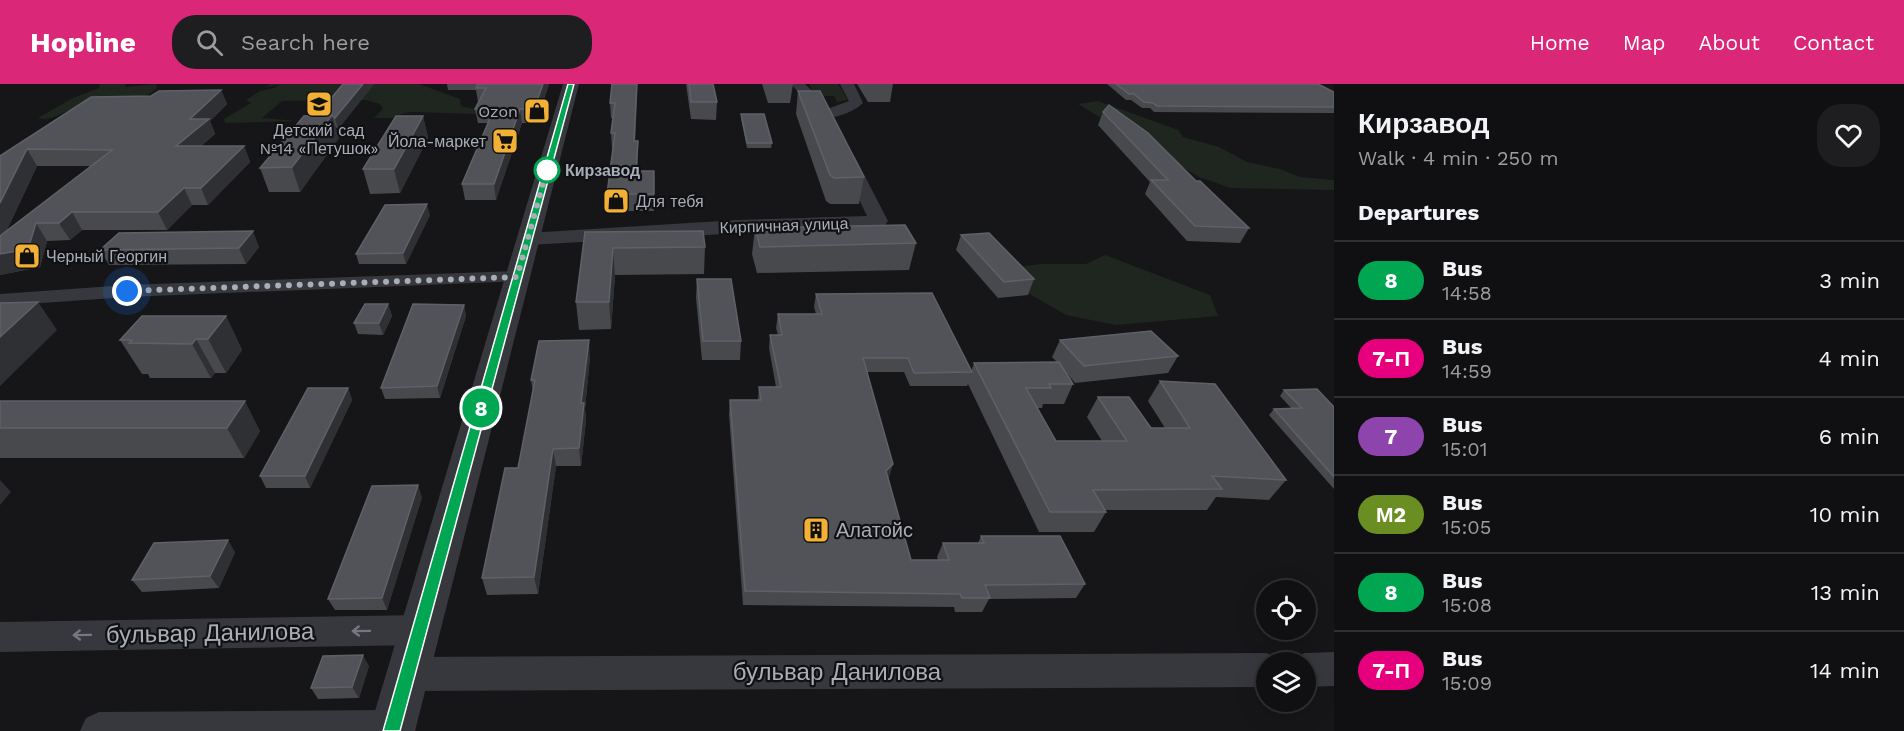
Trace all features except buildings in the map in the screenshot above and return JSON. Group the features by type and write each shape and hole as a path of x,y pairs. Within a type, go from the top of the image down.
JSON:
{"street":[{"path":"99,731 392,730 571,84"},
{"name":"Кирпичная улица","path":"528,239 736,226 879,221 822,105 802,91 798,84"},
{"path":"826,113 846,109 856,103 847,84"},
{"path":"0,300 104,292 517,277"},
{"name":"бульвар Данилова","path":"0,637 420,630"},
{"path":"1316,670 1334,669"},
{"name":"бульвар Данилова","path":"408,674 1256,670"}],"shaded area":[{"path":"100,84 125,84 125,87 156,84 157,88 148,95 128,102 85,107 69,110 52,118 38,118 73,98 99,88"},
{"path":"270,84 419,84 460,99 461,106 478,110 476,114 413,112 393,118 374,118 383,109 380,104 366,100 282,101 262,118 298,121 225,123 224,119 251,103 246,100 260,91 279,85 266,87"},
{"path":"809,84 838,84 848,100 837,102 834,96 824,96 826,102 815,96"},
{"path":"1098,101 1178,130 1183,137 1219,147 1247,162 1280,169 1300,177 1334,180 1334,190 1231,188 1199,177 1078,104"},
{"path":"1105,255 1210,295 1218,316 1116,325 1066,315 1016,286 1015,267 1041,264 1086,264"}],"bus line":[{"name":"8","path":"392,731 571,84"}],"place":[{"name":"Детский сад №14 «Петушок»","path":"319,104"},
{"name":"Ozon","path":"537,111"},
{"name":"Йола-маркет","path":"505,141"},
{"name":"Кирзавод","path":"547,170"},
{"name":"Для тебя","path":"616,201"},
{"name":"Черный Георгин","path":"27,256"},
{"name":"Алатойс","path":"816,530"}],"route":[{"path":"127,291 517,277 548,166 547,170"}]}
